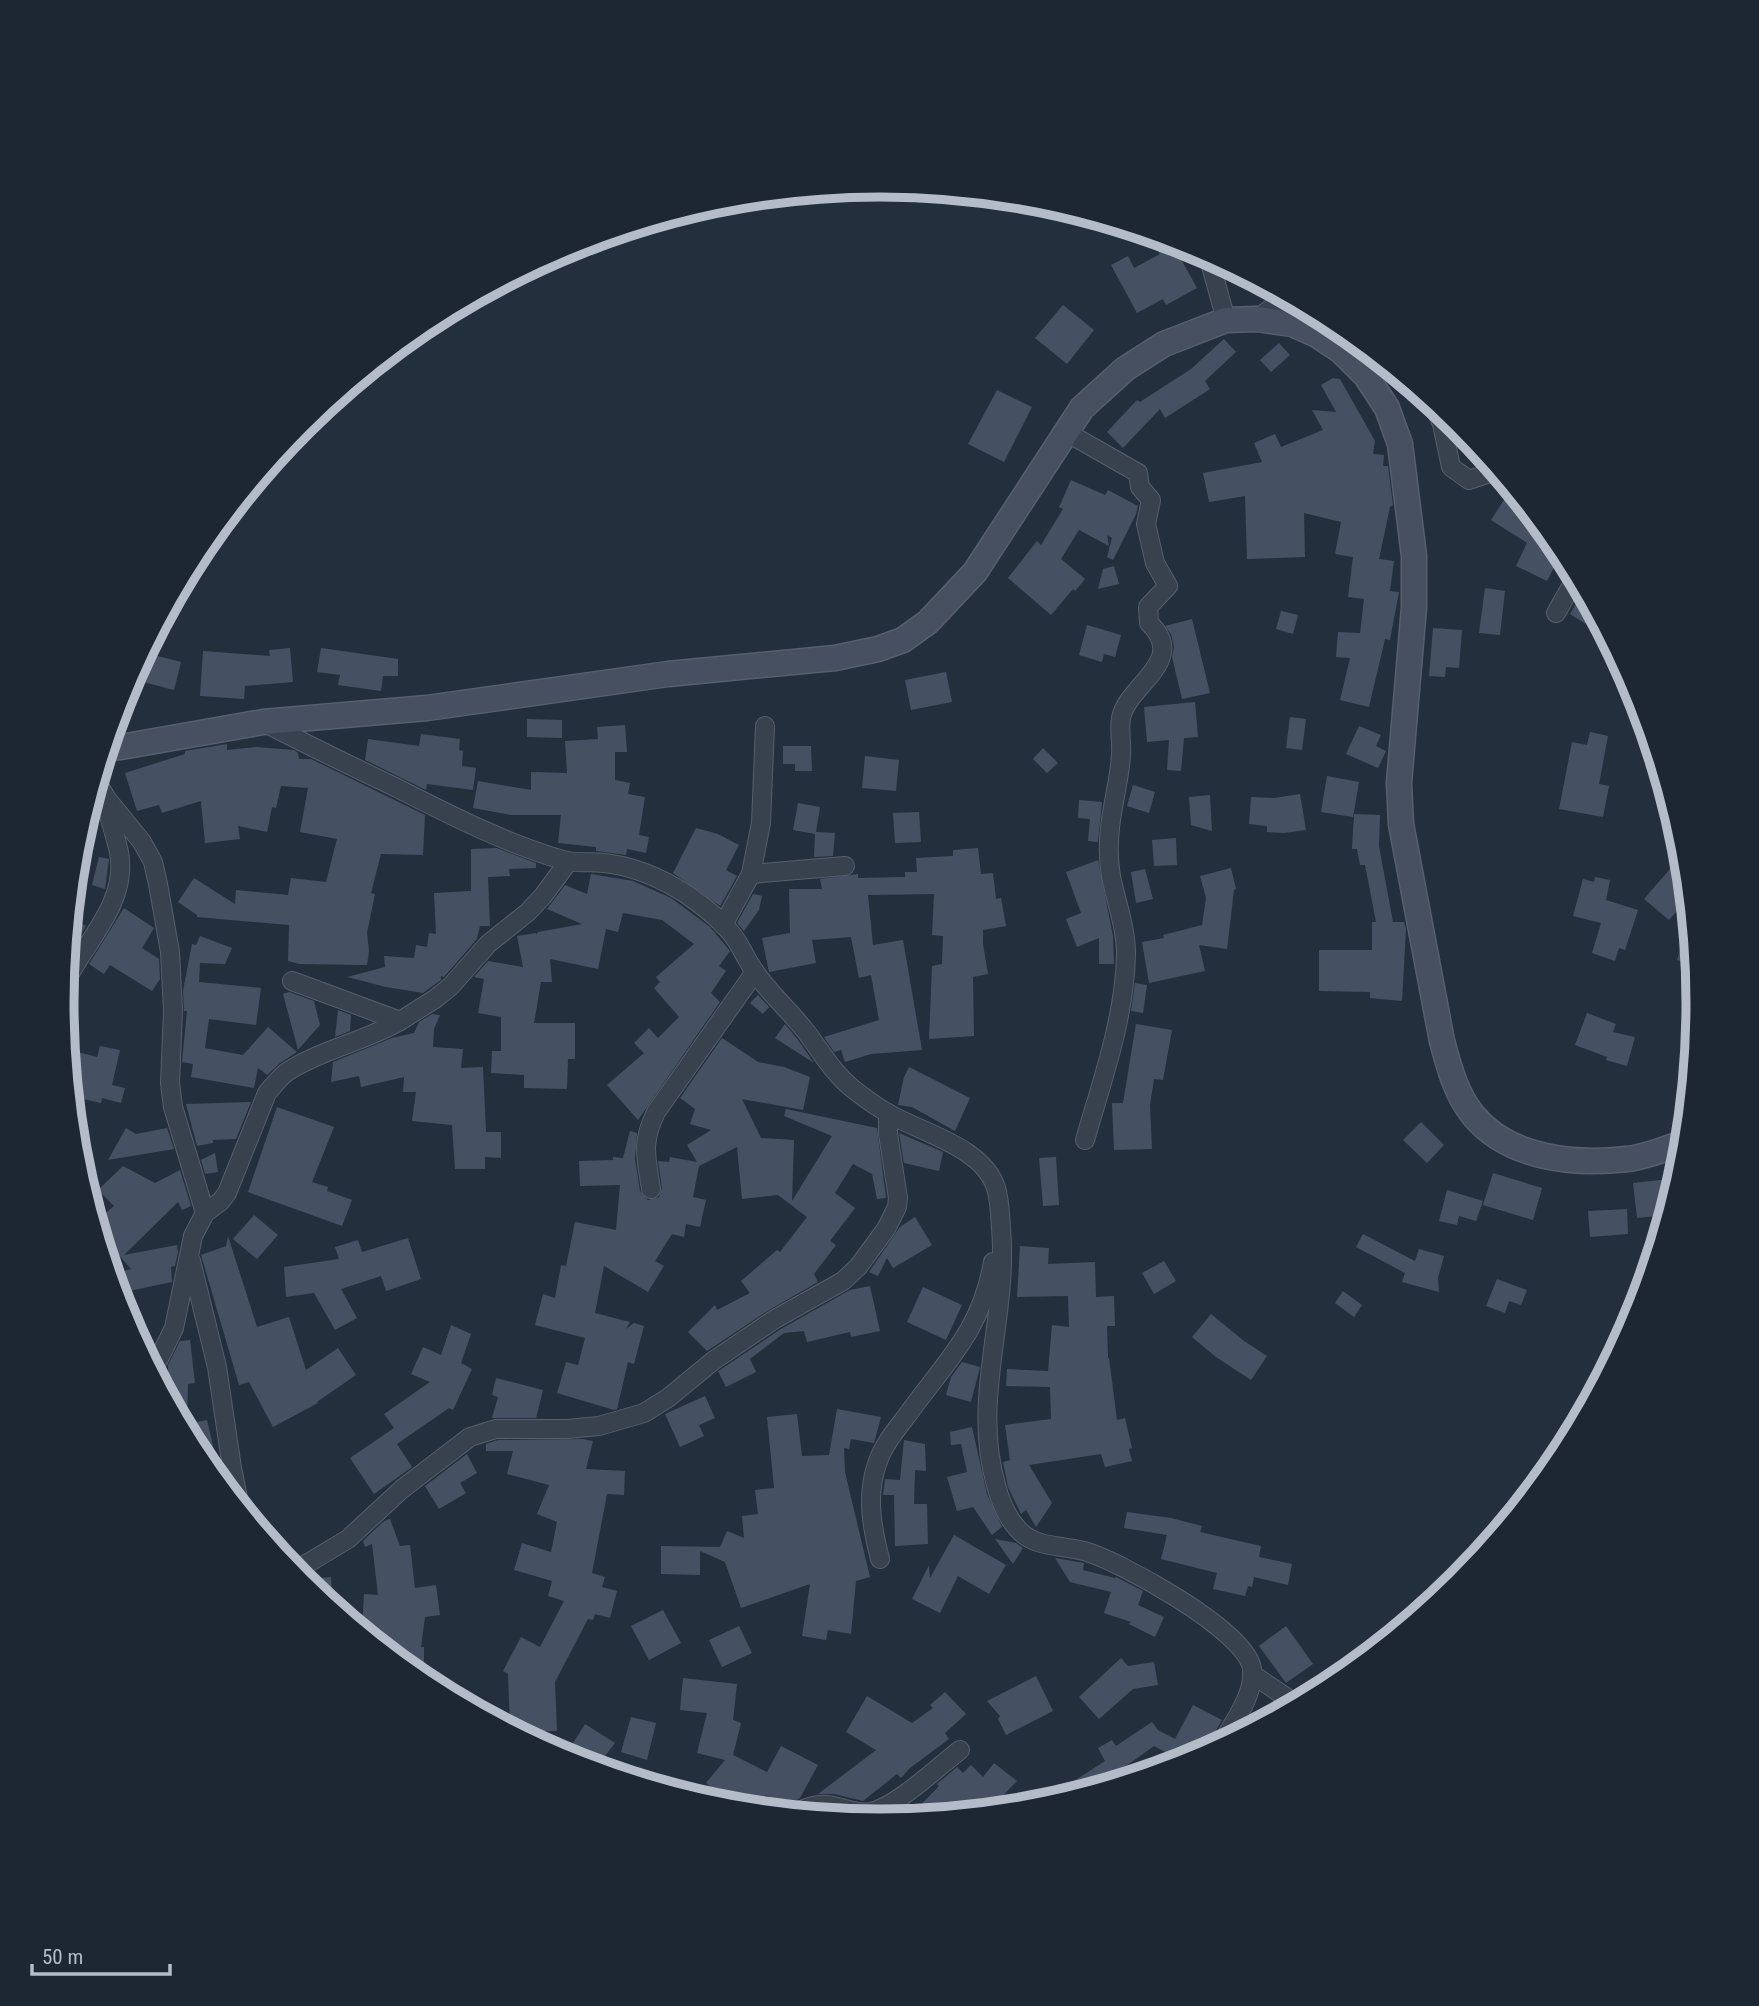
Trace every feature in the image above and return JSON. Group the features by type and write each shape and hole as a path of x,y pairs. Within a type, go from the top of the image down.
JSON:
{"main road":[{"path":"115,747 263,722 427,708 668,674 835,658 878,649 904,640 928,622 975,572 1082,408 1125,369 1164,344 1226,320 1257,319 1292,324 1317,335 1341,351 1366,376 1387,408 1400,444 1414,556 1414,607 1402,723 1399,783 1401,824 1451,1076 1473,1115 1497,1136 1533,1153 1568,1160 1630,1159 1672,1146"}],"street":[{"path":"1212,269 1226,320"},
{"path":"1257,319 1278,303"},
{"path":"1443,427 1451,467 1469,480 1487,474"},
{"path":"1066,432 1138,473 1140,487 1151,500 1146,523 1155,563 1168,586 1148,607 1149,623 1157,631 1162,646 1157,668 1132,697 1121,717 1119,777 1112,809 1109,859 1125,939 1124,977 1110,1052 1085,1140"},
{"path":"1556,613 1570,588"},
{"path":"263,722 317,751 499,836 568,862 610,863 655,876 703,907 731,932 755,972 802,1026 838,1076 888,1113 967,1152 979,1161 992,1176 998,1193 1001,1231 1002,1276 986,1415 987,1444 999,1497 1009,1518 1025,1536 1036,1542 1086,1552 1113,1561 1148,1579 1228,1636 1250,1660 1252,1674 1246,1696 1229,1729"},
{"path":"723,925 751,874 761,823 765,726"},
{"path":"102,790 142,842 153,862 159,884 170,952 173,1011 170,1083 173,1107 205,1213"},
{"path":"75,967 116,895 120,860 111,828 107,799"},
{"path":"158,1361 174,1328 193,1236 205,1213 226,1193 267,1093 276,1082 298,1066 378,1034 435,999 451,986 488,944 528,912 568,862"},
{"path":"751,874 845,866"},
{"path":"652,1189 645,1144 648,1127 672,1087 755,972"},
{"path":"292,981 400,1021"},
{"path":"304,1566 348,1539 402,1489 470,1437 496,1429 599,1426 645,1413 775,1319 844,1281 886,1230 897,1207 888,1113"},
{"path":"880,1559 872,1525 876,1464 891,1436 975,1322 986,1293 1001,1231"},
{"path":"189,1254 217,1367 236,1489"},
{"path":"1252,1674 1287,1698"},
{"path":"880,1809 907,1792 960,1750"},
{"path":"819,1806 839,1807"}],"building":[{"path":"1154,246 1178,254 1197,288 1166,305 1163,299 1137,313 1111,265 1128,256 1134,268 1160,254"},
{"path":"1063,305 1094,330 1067,364 1035,338"},
{"path":"1224,339 1236,352 1205,381 1210,389 1165,418 1160,409 1123,448 1107,432 1137,400 1140,402 1191,369"},
{"path":"1279,343 1290,355 1271,372 1260,360"},
{"path":"1333,378 1340,379 1375,441 1373,454 1384,455 1383,466 1388,466 1393,505 1390,507 1379,559 1394,561 1390,591 1399,592 1390,640 1385,639 1369,707 1340,700 1350,658 1336,657 1338,632 1360,633 1364,599 1348,597 1353,557 1335,554 1341,522 1304,513 1305,557 1247,559 1245,496 1209,502 1203,473 1262,462 1254,443 1275,434 1281,447 1323,430 1312,410 1336,412 1321,385"},
{"path":"997,390 1032,407 1004,462 968,444"},
{"path":"1071,480 1105,495 1108,490 1138,506 1113,560 1107,557 1112,538 1107,535 1109,546 1079,530 1061,559 1085,579 1051,615 1008,578 1037,541 1041,545 1063,509 1059,507"},
{"path":"1506,497 1556,564 1547,581 1516,566 1527,543 1491,520"},
{"path":"1114,566 1119,584 1098,589 1103,569"},
{"path":"1485,588 1505,591 1500,635 1479,633"},
{"path":"1578,600 1592,628 1570,614"},
{"path":"1281,611 1298,615 1293,634 1276,629"},
{"path":"1192,619 1210,693 1182,699 1172,657 1174,647 1171,634 1165,626"},
{"path":"1087,625 1121,635 1115,657 1104,654 1102,662 1079,655"},
{"path":"1433,628 1462,630 1459,668 1446,667 1445,677 1429,676"},
{"path":"290,648 293,682 245,686 244,699 200,696 203,651 270,656 269,650"},
{"path":"321,648 398,659 398,676 383,676 381,691 338,685 340,675 317,672"},
{"path":"153,655 181,662 174,690 143,682"},
{"path":"946,672 952,702 911,710 905,680"},
{"path":"1195,702 1198,737 1184,738 1181,771 1167,770 1169,740 1147,742 1144,707"},
{"path":"1290,717 1306,719 1302,750 1286,748"},
{"path":"527,719 562,720 562,738 527,737"},
{"path":"625,725 627,752 615,752 615,780 630,783 628,794 645,797 639,835 649,837 646,853 627,849 626,855 596,851 596,847 558,843 561,815 511,815 473,808 478,781 531,790 531,772 567,773 565,741 598,739 597,727"},
{"path":"1359,726 1381,735 1376,746 1386,751 1378,768 1346,754"},
{"path":"1590,732 1608,736 1599,784 1609,786 1603,817 1559,809 1572,742 1587,745"},
{"path":"421,734 460,739 459,750 463,751 462,766 476,768 473,790 427,784 426,790 365,760 368,739 419,746"},
{"path":"227,744 227,750 256,747 294,750 299,759 311,759 425,815 423,855 381,854 371,893 375,894 367,933 367,965 300,964 288,961 289,925 197,917 178,902 194,878 235,904 236,890 288,895 291,878 326,882 337,839 300,832 308,788 281,786 276,808 272,807 267,832 238,826 240,839 205,843 201,801 162,813 159,805 137,811 125,773 185,754 185,751"},
{"path":"783,746 811,746 812,771 795,771 795,764 783,764"},
{"path":"1043,748 1058,763 1047,773 1033,759"},
{"path":"865,756 899,760 896,791 862,788"},
{"path":"1327,776 1359,782 1353,817 1321,812"},
{"path":"1133,785 1155,792 1149,813 1127,806"},
{"path":"1300,794 1306,830 1267,832 1267,826 1249,824 1251,797 1274,798"},
{"path":"1210,795 1212,831 1191,825 1189,797"},
{"path":"1079,800 1102,802 1098,842 1088,841 1090,819 1078,818"},
{"path":"798,803 820,807 816,832 835,833 833,856 814,857 815,834 793,830"},
{"path":"919,812 921,842 895,843 893,813"},
{"path":"1354,814 1380,815 1379,846 1393,922 1404,922 1406,929 1402,1001 1370,998 1370,992 1319,991 1319,950 1372,950 1372,922 1376,922 1365,865 1360,865 1357,849 1352,849"},
{"path":"696,828 718,834 739,845 726,870 737,876 720,906 673,873"},
{"path":"1176,838 1177,865 1154,866 1152,840"},
{"path":"497,848 536,863 536,868 509,869 510,876 488,877 490,926 480,926 477,939 444,977 441,976 441,980 423,993 347,977 385,967 384,956 414,958 416,945 427,947 429,933 436,934 434,893 471,891 471,849"},
{"path":"978,848 981,874 993,873 996,899 1001,898 1006,926 983,930 988,974 973,977 974,1036 929,1039 932,966 942,964 943,936 932,935 934,894 868,895 873,945 903,940 922,1050 871,1054 845,1062 841,1050 834,1052 824,1037 879,1020 871,975 859,978 851,937 812,940 816,963 769,972 762,938 790,933 789,889 822,889 820,879 858,874 858,878 905,877 905,872 917,872 916,858 953,856 953,850"},
{"path":"99,857 109,859 105,889 92,885"},
{"path":"1098,860 1113,936 1114,964 1099,964 1099,938 1077,947 1066,919 1081,913 1066,872"},
{"path":"1673,865 1680,907 1669,920 1644,899"},
{"path":"1231,868 1236,889 1227,949 1199,945 1205,971 1149,983 1142,942 1164,938 1163,935 1202,925 1206,898 1200,876"},
{"path":"1145,869 1153,899 1136,903 1131,872"},
{"path":"591,874 633,881 671,898 710,927 730,951 719,966 726,971 711,993 720,1002 638,1120 607,1085 644,1053 634,1043 649,1028 658,1038 679,1017 654,988 660,982 656,977 694,944 662,920 623,913 618,932 606,929 598,969 550,959 552,982 541,982 534,1023 575,1023 575,1059 568,1059 567,1089 524,1088 524,1075 491,1073 492,1051 501,1051 501,1017 478,1013 484,979 474,977 488,961 523,967 517,936 536,935 538,932 582,924 547,909 565,885 587,894"},
{"path":"1595,877 1610,880 1606,900 1638,910 1625,950 1619,948 1615,961 1592,953 1601,923 1573,916 1583,879 1594,882"},
{"path":"753,894 762,896 759,910 744,931 737,923"},
{"path":"124,908 154,928 142,948 159,959 160,979 152,991 110,965 104,974 89,964"},
{"path":"78,922 86,926 76,940"},
{"path":"200,936 232,948 225,964 200,963 199,982 261,988 256,1025 209,1019 205,1048 243,1055 268,1027 297,1052 267,1075 258,1068 254,1088 191,1077 193,1064 182,1062 187,1011 184,1011 183,991 192,944 196,945"},
{"path":"1681,947 1684,948 1684,962 1677,960"},
{"path":"1135,983 1147,985 1143,1013 1131,1011"},
{"path":"289,992 314,1001 320,1025 298,1050 283,994"},
{"path":"758,995 769,1007 763,1014 750,1003"},
{"path":"338,1010 351,1015 350,1031 335,1037"},
{"path":"1587,1013 1616,1024 1613,1032 1635,1037 1627,1066 1606,1060 1607,1057 1575,1045"},
{"path":"432,1014 440,1015 434,1029 433,1047 463,1049 461,1068 483,1067 486,1132 501,1132 501,1158 485,1157 485,1169 455,1169 452,1125 412,1121 416,1092 403,1092 404,1077 361,1087 359,1076 331,1082 333,1062 392,1038 414,1033 419,1022"},
{"path":"785,1024 798,1040 814,1063 775,1038"},
{"path":"1136,1024 1172,1030 1163,1080 1154,1079 1150,1105 1152,1149 1114,1150 1112,1103 1123,1103"},
{"path":"722,1038 758,1062 784,1067 810,1077 803,1110 742,1099 761,1138 794,1140 792,1201 832,1136 784,1116 786,1109 877,1128 886,1198 877,1199 872,1174 853,1164 835,1193 855,1208 830,1241 836,1245 814,1274 818,1282 707,1351 688,1332 715,1305 717,1310 750,1293 741,1281 777,1250 780,1252 807,1217 778,1195 742,1199 737,1147 699,1166 693,1197 706,1200 700,1227 686,1224 684,1237 672,1234 655,1261 664,1266 648,1292 604,1266 595,1313 630,1322 626,1329 634,1323 644,1326 634,1364 628,1362 617,1409 557,1393 566,1362 578,1365 585,1338 535,1325 543,1294 555,1298 561,1265 566,1266 575,1222 616,1230 620,1185 580,1186 579,1161 623,1158 630,1131 637,1133 635,1159 640,1191 648,1200 659,1197 662,1188 658,1161 669,1162 670,1157 697,1162 687,1145 711,1130 690,1124 695,1109 680,1098"},
{"path":"100,1046 120,1050 112,1085 125,1088 121,1103 102,1098 101,1103 79,1098 75,1051 97,1057"},
{"path":"909,1067 970,1098 955,1131 912,1107 898,1105"},
{"path":"251,1102 236,1139 213,1140 213,1143 197,1146 186,1104"},
{"path":"277,1107 334,1127 312,1182 352,1200 342,1226 248,1192"},
{"path":"1421,1122 1444,1145 1427,1163 1403,1140"},
{"path":"126,1128 136,1134 167,1128 174,1149 108,1160"},
{"path":"899,1133 943,1152 939,1171 904,1163"},
{"path":"215,1153 218,1172 205,1174 201,1160"},
{"path":"1056,1157 1059,1205 1043,1206 1039,1158"},
{"path":"123,1166 155,1183 180,1170 191,1206 182,1210 178,1202 124,1255 177,1245 175,1266 171,1267 172,1282 127,1291 120,1272 131,1269 111,1246 102,1216 114,1206 98,1190"},
{"path":"1493,1173 1542,1188 1533,1220 1483,1205"},
{"path":"1666,1179 1657,1216 1637,1218 1633,1183"},
{"path":"1447,1190 1483,1201 1476,1221 1459,1216 1457,1225 1439,1221"},
{"path":"1627,1209 1628,1234 1590,1237 1588,1211"},
{"path":"254,1215 278,1235 257,1259 233,1239"},
{"path":"915,1217 932,1245 893,1268 887,1258 878,1276 869,1272 900,1227"},
{"path":"1363,1234 1415,1261 1419,1249 1444,1256 1438,1278 1439,1292 1402,1282 1405,1273 1356,1247"},
{"path":"228,1236 257,1327 289,1317 306,1370 338,1348 356,1375 318,1403 273,1427 249,1382 239,1385 201,1255 226,1246"},
{"path":"408,1238 421,1279 386,1291 381,1276 341,1289 357,1318 335,1330 314,1293 286,1297 284,1267 339,1259 335,1247 358,1240 362,1252"},
{"path":"1020,1246 1049,1248 1048,1264 1095,1262 1096,1297 1114,1296 1115,1326 1107,1326 1108,1358 1117,1420 1125,1418 1132,1448 1129,1449 1132,1461 1105,1467 1101,1454 1029,1465 1052,1503 1036,1527 1026,1510 1021,1514 1008,1487 1003,1462 1010,1460 1005,1425 1051,1419 1050,1387 1006,1386 1007,1369 1048,1371 1052,1325 1069,1327 1068,1296 1017,1297"},
{"path":"1164,1261 1176,1281 1154,1294 1142,1273"},
{"path":"1497,1279 1527,1290 1521,1305 1509,1301 1505,1313 1486,1306"},
{"path":"870,1286 880,1331 851,1337 850,1332 807,1342 804,1331 784,1333 750,1359 756,1372 726,1387 718,1371 781,1329 850,1290"},
{"path":"923,1287 962,1305 946,1340 907,1322"},
{"path":"1343,1291 1362,1305 1354,1317 1335,1303"},
{"path":"1211,1314 1267,1356 1251,1380 1192,1337"},
{"path":"451,1325 471,1334 461,1363 472,1369 453,1410 449,1408 397,1444 412,1467 374,1494 350,1458 394,1428 384,1414 430,1382 411,1374 423,1347 441,1355"},
{"path":"190,1340 195,1383 188,1384 187,1416 168,1381 168,1365 180,1341"},
{"path":"962,1362 980,1367 971,1402 946,1395 951,1377"},
{"path":"496,1378 543,1390 536,1418 492,1418 498,1397 492,1395"},
{"path":"705,1396 715,1418 699,1425 704,1436 680,1447 665,1414"},
{"path":"837,1409 881,1417 874,1443 851,1439 849,1449 844,1448 845,1472 870,1577 856,1581 851,1634 828,1630 826,1640 802,1636 810,1584 741,1608 725,1562 700,1551 700,1575 661,1574 661,1546 720,1547 727,1531 744,1538 742,1516 758,1514 755,1490 774,1488 767,1417 797,1414 802,1456 829,1455"},
{"path":"207,1420 214,1450 209,1451 192,1423"},
{"path":"972,1427 987,1494 1002,1527 992,1535 973,1507 957,1511 947,1477 967,1472 961,1444 951,1445 950,1432"},
{"path":"498,1440 593,1441 586,1469 625,1471 624,1495 607,1494 592,1573 605,1577 602,1587 617,1591 610,1618 595,1614 593,1620 588,1619 555,1682 557,1731 535,1732 510,1719 508,1674 503,1671 521,1637 540,1647 564,1601 548,1596 552,1581 514,1570 522,1543 551,1552 557,1522 537,1514 549,1485 507,1474 513,1451 486,1451 486,1444"},
{"path":"904,1440 925,1444 926,1471 915,1470 914,1504 927,1504 928,1544 895,1546 894,1495 883,1495 885,1479 900,1480"},
{"path":"467,1454 477,1473 460,1483 466,1493 439,1509 425,1486"},
{"path":"1127,1512 1171,1518 1202,1526 1200,1532 1261,1546 1259,1557 1292,1564 1288,1585 1254,1577 1252,1587 1248,1586 1245,1596 1213,1589 1217,1573 1161,1559 1167,1535 1124,1528"},
{"path":"390,1519 400,1546 410,1545 415,1588 436,1585 440,1615 425,1617 421,1647 424,1647 424,1665 363,1621 364,1594 378,1595 372,1544 365,1547 363,1541 384,1521"},
{"path":"954,1535 1006,1565 989,1594 958,1576 940,1613 912,1599 929,1565 930,1578"},
{"path":"995,1539 1016,1543 1023,1548 1013,1564"},
{"path":"1055,1558 1084,1563 1083,1570 1116,1577 1143,1591 1138,1605 1164,1617 1155,1637 1129,1624 1131,1622 1104,1613 1111,1592 1070,1582"},
{"path":"331,1577 332,1594 316,1579"},
{"path":"663,1610 681,1643 649,1660 631,1626"},
{"path":"739,1626 752,1653 722,1667 709,1640"},
{"path":"1286,1626 1313,1664 1286,1683 1259,1646"},
{"path":"1121,1658 1128,1666 1154,1662 1158,1685 1133,1689 1099,1719 1079,1697"},
{"path":"1036,1676 1053,1711 1006,1735 998,1719 1000,1716 987,1701"},
{"path":"683,1678 737,1684 733,1720 741,1723 733,1755 767,1772 781,1746 818,1765 800,1798 790,1804 780,1803 766,1795 763,1800 719,1793 706,1783 725,1760 697,1753 707,1713 680,1710"},
{"path":"945,1692 966,1714 945,1733 949,1739 901,1778 897,1774 863,1801 834,1794 818,1794 876,1750 846,1732 867,1696 912,1723 933,1708 930,1705"},
{"path":"1193,1705 1222,1720 1212,1737 1188,1748 1170,1755 1154,1746 1106,1776 1063,1788 1105,1761 1098,1748 1112,1740 1116,1746 1152,1722 1158,1730 1175,1739"},
{"path":"631,1717 656,1723 647,1760 621,1752"},
{"path":"585,1724 615,1743 602,1760 570,1748"},
{"path":"994,1763 1017,1781 999,1800 918,1808 939,1786 937,1784 957,1767 963,1773 971,1765 983,1777"}]}
